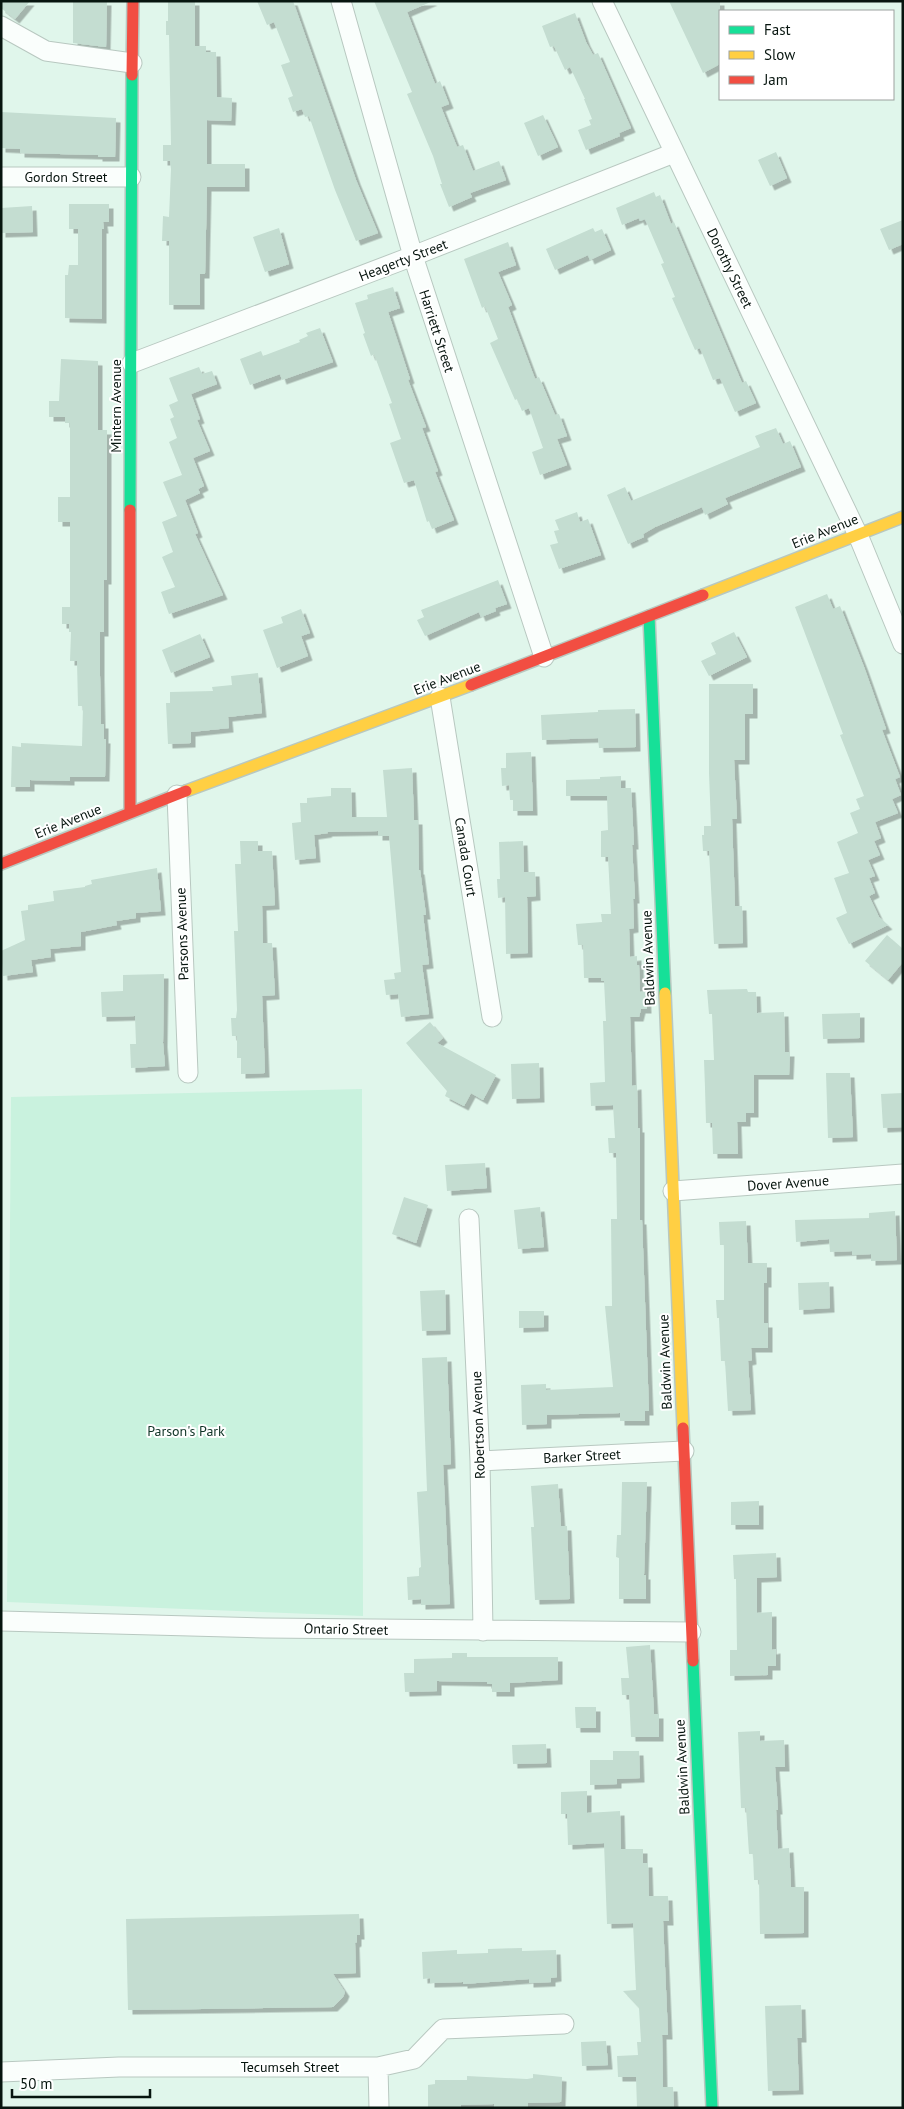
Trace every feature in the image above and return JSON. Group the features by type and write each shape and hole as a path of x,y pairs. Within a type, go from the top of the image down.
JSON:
{"street":[{"name":"Mintern Avenue","path":"130,812 131,177 134,1"},
{"name":"Harriett Street","path":"341,1 412,256 544,657"},
{"name":"Dorothy Street","path":"602,1 858,535 903,644"},
{"path":"1,26 46,51 132,63"},
{"name":"Heagerty Street","path":"132,363 674,153"},
{"name":"Gordon Street","path":"1,177 131,177"},
{"name":"Erie Avenue","path":"1,864 130,812 440,698 903,516"},
{"name":"Baldwin Avenue","path":"649,616 712,2108"},
{"name":"Canada Court","path":"440,698 492,1017"},
{"name":"Parsons Avenue","path":"177,795 188,1073"},
{"name":"Dover Avenue","path":"673,1191 903,1174"},
{"name":"Robertson Avenue","path":"469,1219 480,1461 483,1631"},
{"name":"Barker Street","path":"480,1461 684,1452"},
{"name":"Ontario Street","path":"1,1621 265,1628 691,1632"},
{"name":"Tecumseh Street","path":"1,2072 119,2067 378,2067 414,2059 443,2029 564,2024"},
{"path":"378,2067 379,2108"}],"green space":[{"name":"Parson's Park","path":"362,1089 363,1616 7,1602 11,1097"}],"building":[{"path":"1,1 30,1 15,19 1,8"},
{"path":"73,1 107,1 106,47 73,43"},
{"path":"168,1 195,1 195,46 206,46 206,52 216,52 217,97 232,98 231,121 207,120 207,164 245,164 245,187 207,187 205,274 200,274 200,305 169,305 169,241 162,241 163,216 169,217 171,169 170,161 163,161 163,145 171,145 169,35 166,35"},
{"path":"257,1 293,1 356,180 378,233 356,241 335,190 309,116 305,117 302,109 293,112 288,98 293,96 281,65 290,62 274,22 267,25"},
{"path":"374,1 433,1 407,12 435,84 440,81 449,104 441,107 457,147 463,145 473,171 499,161 506,180 470,193 472,197 449,207 440,184 442,184 433,156 407,94 412,92"},
{"path":"669,1 720,1 719,65 703,73"},
{"path":"575,13 593,55 598,53 631,128 619,133 620,136 586,150 578,130 591,125 589,120 592,119 585,99 570,67 565,70 554,46 550,47 542,26"},
{"path":"1,112 116,118 115,157 20,153 20,149 1,148"},
{"path":"543,115 558,147 538,156 524,123"},
{"path":"776,152 787,178 770,186 758,160"},
{"path":"654,192 656,197 660,195 671,224 674,222 742,383 746,381 756,403 735,412 720,378 713,380 700,348 695,350 672,298 675,297 661,264 664,263 645,219 640,221 639,218 622,225 616,208"},
{"path":"69,204 109,204 109,222 103,222 104,229 102,229 102,319 65,318 65,275 68,275 69,265 78,265 78,229 69,229"},
{"path":"32,206 33,232 1,233 1,208"},
{"path":"903,220 903,244 889,250 880,229"},
{"path":"279,228 289,264 265,272 253,237"},
{"path":"593,228 595,232 602,229 611,250 590,260 588,255 555,270 546,249"},
{"path":"508,242 516,265 498,272 512,305 508,307 535,379 539,377 555,415 559,414 567,436 557,439 567,465 540,475 532,452 543,448 529,408 522,411 517,399 515,400 490,343 498,339 485,306 482,308 464,259"},
{"path":"393,287 400,308 388,312 410,379 408,380 426,427 422,428 438,471 435,472 454,520 432,529 429,521 427,522 414,480 404,483 390,443 401,439 389,404 392,403 374,354 371,356 355,303 368,299 367,295"},
{"path":"320,328 333,362 282,380 280,374 250,385 240,359 261,351 263,356 300,342 299,340 308,336 306,333"},
{"path":"61,359 98,361 98,430 107,430 107,580 104,580 104,632 100,632 101,724 104,724 104,739 106,739 105,777 70,777 70,781 30,780 30,787 11,787 12,746 21,747 21,743 82,746 83,706 78,706 77,661 70,661 71,632 69,632 69,624 62,624 62,607 70,607 70,522 58,522 58,497 70,497 70,423 65,423 65,417 49,417 49,401 59,401"},
{"path":"199,367 202,374 212,371 217,384 191,394 200,419 197,420 210,451 193,458 204,486 198,489 200,493 185,500 198,533 195,534 223,595 169,614 161,592 175,587 162,557 173,552 162,522 177,516 163,482 182,475 169,442 177,438 170,419 174,417 169,405 178,401 169,378"},
{"path":"776,428 783,444 790,441 801,467 725,498 728,504 705,515 702,507 655,527 643,534 644,537 628,544 607,495 625,487 631,501 760,447 755,436"},
{"path":"577,512 580,522 588,519 601,555 559,569 550,545 558,543 554,531 559,530 555,520"},
{"path":"498,580 507,604 495,608 496,611 481,617 479,612 425,636 417,620 424,617 421,610"},
{"path":"827,594 833,609 840,606 886,729 882,730 900,777 895,779 901,795 892,799 898,813 875,822 881,838 874,841 880,855 868,860 875,876 869,878 875,893 869,896 879,917 888,925 849,944 836,918 847,913 834,878 849,873 837,842 858,833 850,813 860,809 856,799 864,796 840,735 843,734 795,607"},
{"path":"301,609 310,633 301,636 308,656 277,668 263,630 283,623 281,617"},
{"path":"734,632 747,657 709,676 701,661 716,654 711,643"},
{"path":"200,634 210,657 171,673 162,650"},
{"path":"258,673 262,713 228,717 229,728 191,732 191,743 168,744 166,703 170,703 170,692 213,691 212,687 232,685 231,676"},
{"path":"709,684 753,684 753,714 745,714 745,760 734,760 737,819 732,819 735,906 742,906 743,943 714,944 709,851 703,851 702,835 704,835 704,826 711,826"},
{"path":"635,709 636,747 599,748 598,738 542,740 541,715"},
{"path":"531,752 533,811 513,811 513,800 510,800 509,785 502,786 501,768 506,768 506,753"},
{"path":"412,768 414,820 418,820 419,870 426,915 423,915 429,964 422,965 429,1014 401,1017 398,994 386,995 384,980 395,979 394,973 401,972 389,836 378,836 378,831 327,832 314,835 316,858 295,860 292,823 301,822 300,803 307,803 307,798 331,796 331,788 351,788 352,817 387,817 383,770"},
{"path":"621,776 621,788 631,788 634,845 632,845 635,899 633,899 634,928 629,929 630,957 637,956 640,992 646,991 647,1009 641,1009 639,1017 630,1017 632,1086 637,1085 638,1128 640,1128 640,1220 642,1220 649,1411 645,1411 645,1421 620,1421 620,1413 547,1415 547,1424 522,1425 521,1385 546,1384 546,1390 613,1387 605,1306 612,1306 611,1219 617,1219 616,1153 609,1153 608,1138 615,1138 613,1105 591,1106 590,1083 605,1082 603,1021 606,1021 604,981 601,981 601,978 584,978 583,945 578,945 576,924 602,922 601,914 611,914 608,857 601,857 601,831 608,830 607,796 566,796 566,780"},
{"path":"240,841 258,841 258,851 272,851 275,905 262,906 263,943 272,943 275,995 262,996 265,1073 241,1074 241,1058 237,1058 237,1036 232,1036 231,1018 236,1018 237,1010 234,931 238,931 235,864 241,864"},
{"path":"523,841 524,872 535,872 536,896 527,897 528,953 506,954 505,897 498,898 497,879 500,879 499,842"},
{"path":"157,868 161,911 136,913 136,918 116,921 117,925 81,932 81,946 50,949 51,957 31,960 33,972 3,976 1,951 25,940 21,911 28,910 28,905 54,901 53,891 85,887 92,884 91,880"},
{"path":"887,935 903,949 903,962 888,980 865,961"},
{"path":"164,974 163,1043 165,1066 131,1068 130,1044 136,1044 135,1016 102,1017 101,992 123,991 123,975"},
{"path":"747,989 748,992 756,992 757,1013 784,1012 785,1052 790,1052 789,1075 754,1075 754,1113 746,1113 746,1122 737,1122 738,1154 713,1154 712,1123 706,1123 704,1060 714,1060 712,1014 709,1014 707,990"},
{"path":"860,1013 860,1038 823,1039 822,1014"},
{"path":"430,1022 443,1038 437,1043 496,1075 483,1100 471,1093 464,1106 445,1096 447,1091 406,1043"},
{"path":"539,1063 540,1098 512,1099 511,1064"},
{"path":"826,1073 850,1073 853,1137 828,1138"},
{"path":"903,1093 903,1127 883,1128 881,1094"},
{"path":"485,1163 487,1188 447,1191 445,1165"},
{"path":"404,1197 428,1205 416,1243 392,1234"},
{"path":"540,1207 544,1247 518,1249 514,1210"},
{"path":"895,1211 897,1260 871,1261 871,1254 852,1255 852,1251 830,1252 829,1239 796,1242 795,1220 869,1218 869,1213"},
{"path":"746,1221 748,1263 767,1263 767,1283 764,1283 764,1323 768,1323 768,1348 751,1348 752,1360 748,1361 751,1410 728,1411 725,1361 721,1361 719,1318 717,1318 716,1300 724,1300 724,1245 720,1245 719,1222"},
{"path":"829,1282 830,1308 799,1310 798,1283"},
{"path":"445,1290 446,1330 422,1331 420,1291"},
{"path":"519,1311 544,1311 544,1327 519,1328"},
{"path":"447,1357 451,1464 443,1465 450,1604 421,1605 421,1599 408,1600 407,1577 419,1576 419,1568 421,1567 417,1492 427,1491 422,1358"},
{"path":"622,1482 647,1482 644,1575 646,1575 646,1599 619,1599 619,1558 616,1557 617,1535 621,1535"},
{"path":"558,1484 561,1526 567,1526 570,1599 535,1600 531,1527 534,1527 531,1486"},
{"path":"759,1501 759,1525 731,1525 731,1502"},
{"path":"776,1553 777,1577 757,1578 757,1613 772,1612 772,1650 776,1649 776,1666 768,1666 768,1675 730,1676 730,1650 737,1650 736,1579 734,1579 733,1555"},
{"path":"650,1645 654,1714 659,1714 659,1737 631,1737 629,1695 622,1695 621,1678 629,1678 626,1647"},
{"path":"452,1653 467,1653 467,1657 558,1657 558,1680 510,1683 510,1692 492,1692 492,1684 487,1684 487,1682 437,1681 437,1691 405,1692 404,1673 414,1673 414,1659 452,1658"},
{"path":"575,1707 596,1707 596,1728 576,1728"},
{"path":"760,1731 760,1741 784,1740 785,1767 775,1767 778,1849 789,1848 791,1887 804,1887 804,1933 760,1934 759,1880 754,1880 753,1854 749,1854 746,1808 741,1808 738,1732"},
{"path":"546,1744 547,1763 513,1764 512,1745"},
{"path":"613,1751 639,1751 640,1778 617,1779 617,1784 590,1785 590,1760 613,1760"},
{"path":"587,1791 587,1813 620,1811 621,1849 643,1849 643,1863 648,1863 649,1896 668,1896 669,1921 663,1921 668,2035 662,2035 663,2087 673,2087 674,2108 637,2108 636,2077 618,2077 617,2056 638,2055 637,2042 641,2042 639,2008 623,1991 636,1990 633,1923 607,1924 604,1843 568,1845 567,1814 561,1814 561,1792"},
{"path":"359,1914 360,1935 357,1935 357,1942 355,1943 356,1973 333,1974 345,1992 343,1997 333,2007 128,2010 126,1919"},
{"path":"522,1948 522,1951 556,1950 557,1977 551,1978 551,1982 529,1983 529,1979 463,1984 463,1982 430,1983 430,1978 423,1979 422,1952 457,1950 457,1954 488,1953 488,1949"},
{"path":"801,2005 802,2038 797,2038 799,2090 768,2091 765,2006"},
{"path":"606,2041 608,2065 582,2066 581,2042"},
{"path":"533,2074 562,2077 561,2102 528,2103 528,2107 494,2107 494,2104 461,2105 461,2108 428,2108 428,2085 435,2084 435,2080 467,2080 467,2076 527,2079 533,2078"}],"traffic: fast":[{"path":"130,510 132,75"},
{"path":"649,616 665,993"},
{"path":"693,1661 712,2108"}],"traffic: slow":[{"path":"703,595 903,517"},
{"path":"186,791 471,685"},
{"path":"665,993 683,1428"}],"traffic: jam":[{"path":"132,75 133,1"},
{"path":"130,510 130,812"},
{"path":"471,685 703,595"},
{"path":"1,864 186,791"},
{"path":"683,1428 693,1661"}]}
